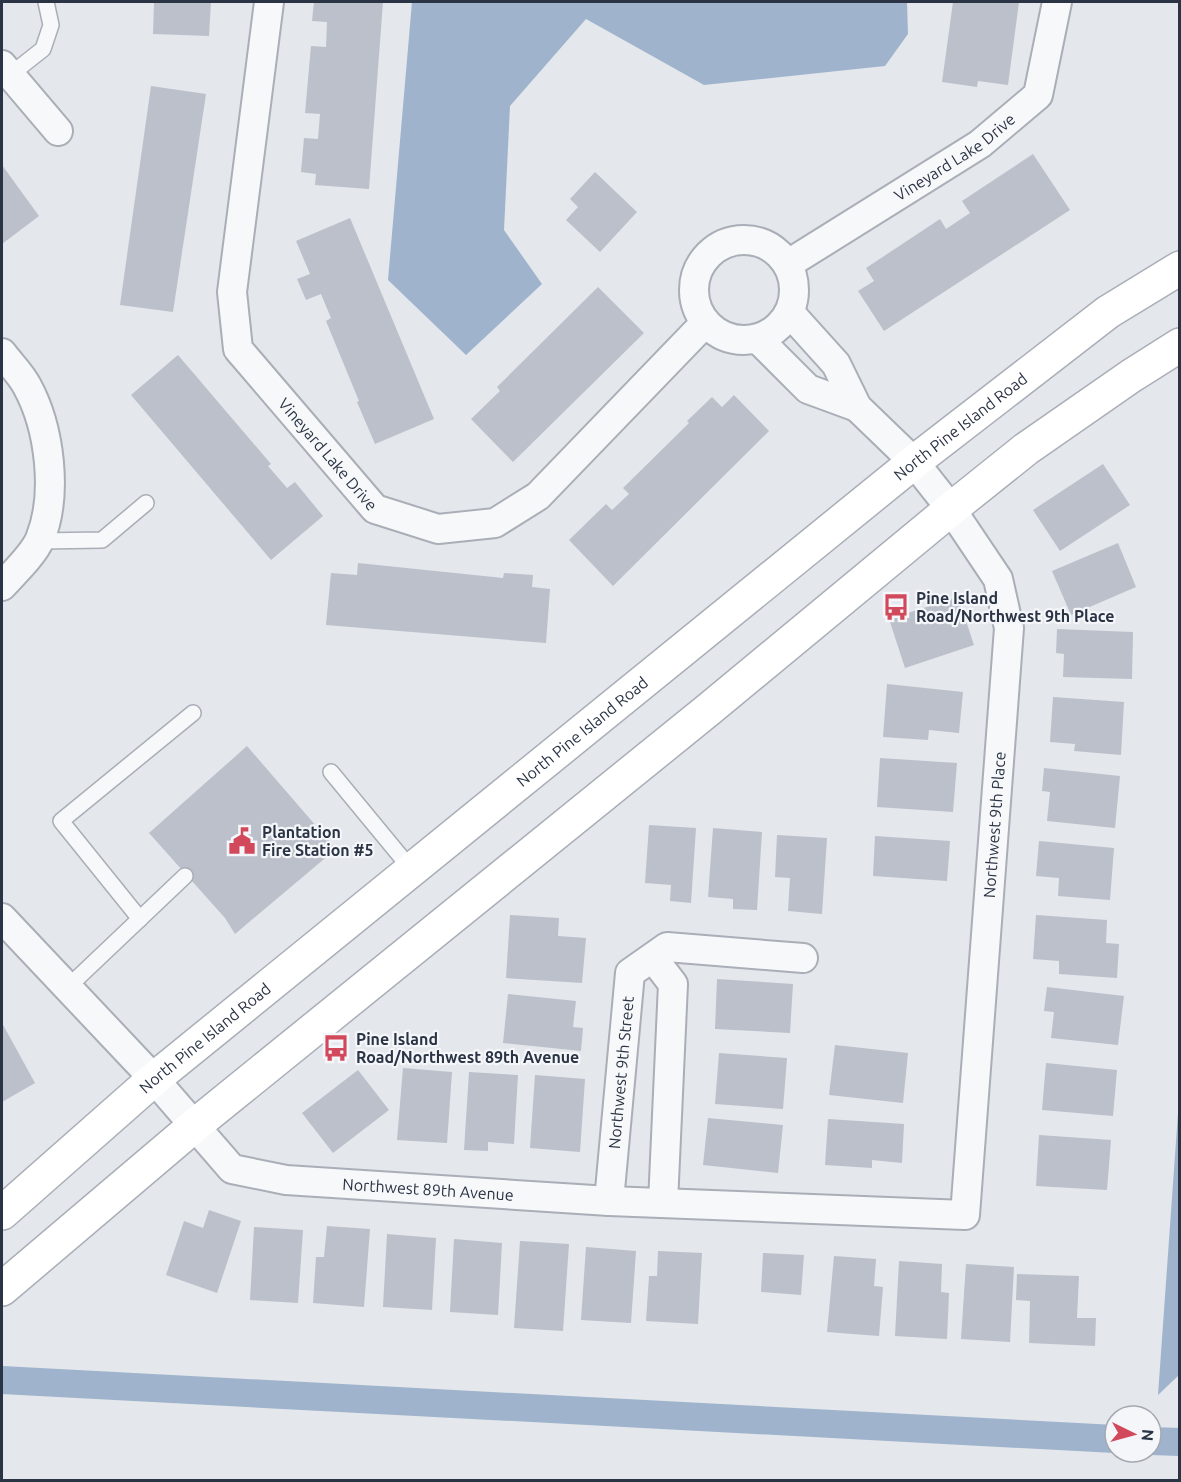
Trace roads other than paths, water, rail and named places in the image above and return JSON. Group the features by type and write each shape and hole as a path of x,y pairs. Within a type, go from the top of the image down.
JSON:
{"main road":[{"name":"North Pine Island Road","path":"2,1213 153,1079 914,462 1108,312 1179,268"},
{"path":"2,1289 194,1126 699,717 951,509 1026,449 1179,345"}],"street":[{"name":"Vineyard Lake Drive","path":"269,2 232,292 238,349 375,509 438,529 495,523 538,496 705,323"},
{"name":"Vineyard Lake Drive","path":"788,264 980,144 1038,95 1057,2"},
{"path":"6,70 58,131"},
{"path":"746,240 762,243 777,251 788,264 794,280 794,297 790,313 780,327 766,336 750,341 734,340 718,334 705,323 696,309 693,292 695,276 702,261 715,249 729,242 746,240"},
{"path":"790,313 836,364 856,406"},
{"path":"758,339 808,389 856,406"},
{"path":"2,353 27,386 43,425 49,459 50,498 40,541 2,586"},
{"name":"Northwest 9th Place","path":"856,406 914,462 951,509 998,579 1009,628 965,1215"},
{"name":"Northwest 89th Avenue","path":"2,918 153,1079 232,1169 286,1180 609,1201 965,1215"},
{"name":"Northwest 9th Street","path":"609,1201 630,973 667,947 803,958"},
{"path":"653,958 673,984 663,1203"}],"lane":[{"path":"6,70 43,49 51,25 46,2"},
{"path":"40,541 102,540 146,503"},
{"path":"140,919 61,821 193,714"},
{"path":"331,772 411,869"},
{"path":"67,988 185,876"}],"water":[{"path":"412,2 907,2 908,34 885,66 704,85 586,19 510,106 504,230 542,284 466,355 388,280"},
{"path":"1179,1099 1179,1375 1158,1395"}],"waterway":[{"path":"2,1380 1103,1438"},
{"path":"1163,1441 1180,1442"}],"place":[{"name":"Pine Island Road/Northwest 9th Place","path":"896,607"},
{"name":"Plantation Fire Station #5","path":"242,841"},
{"name":"Pine Island Road/Northwest 89th Avenue","path":"336,1048"}]}
